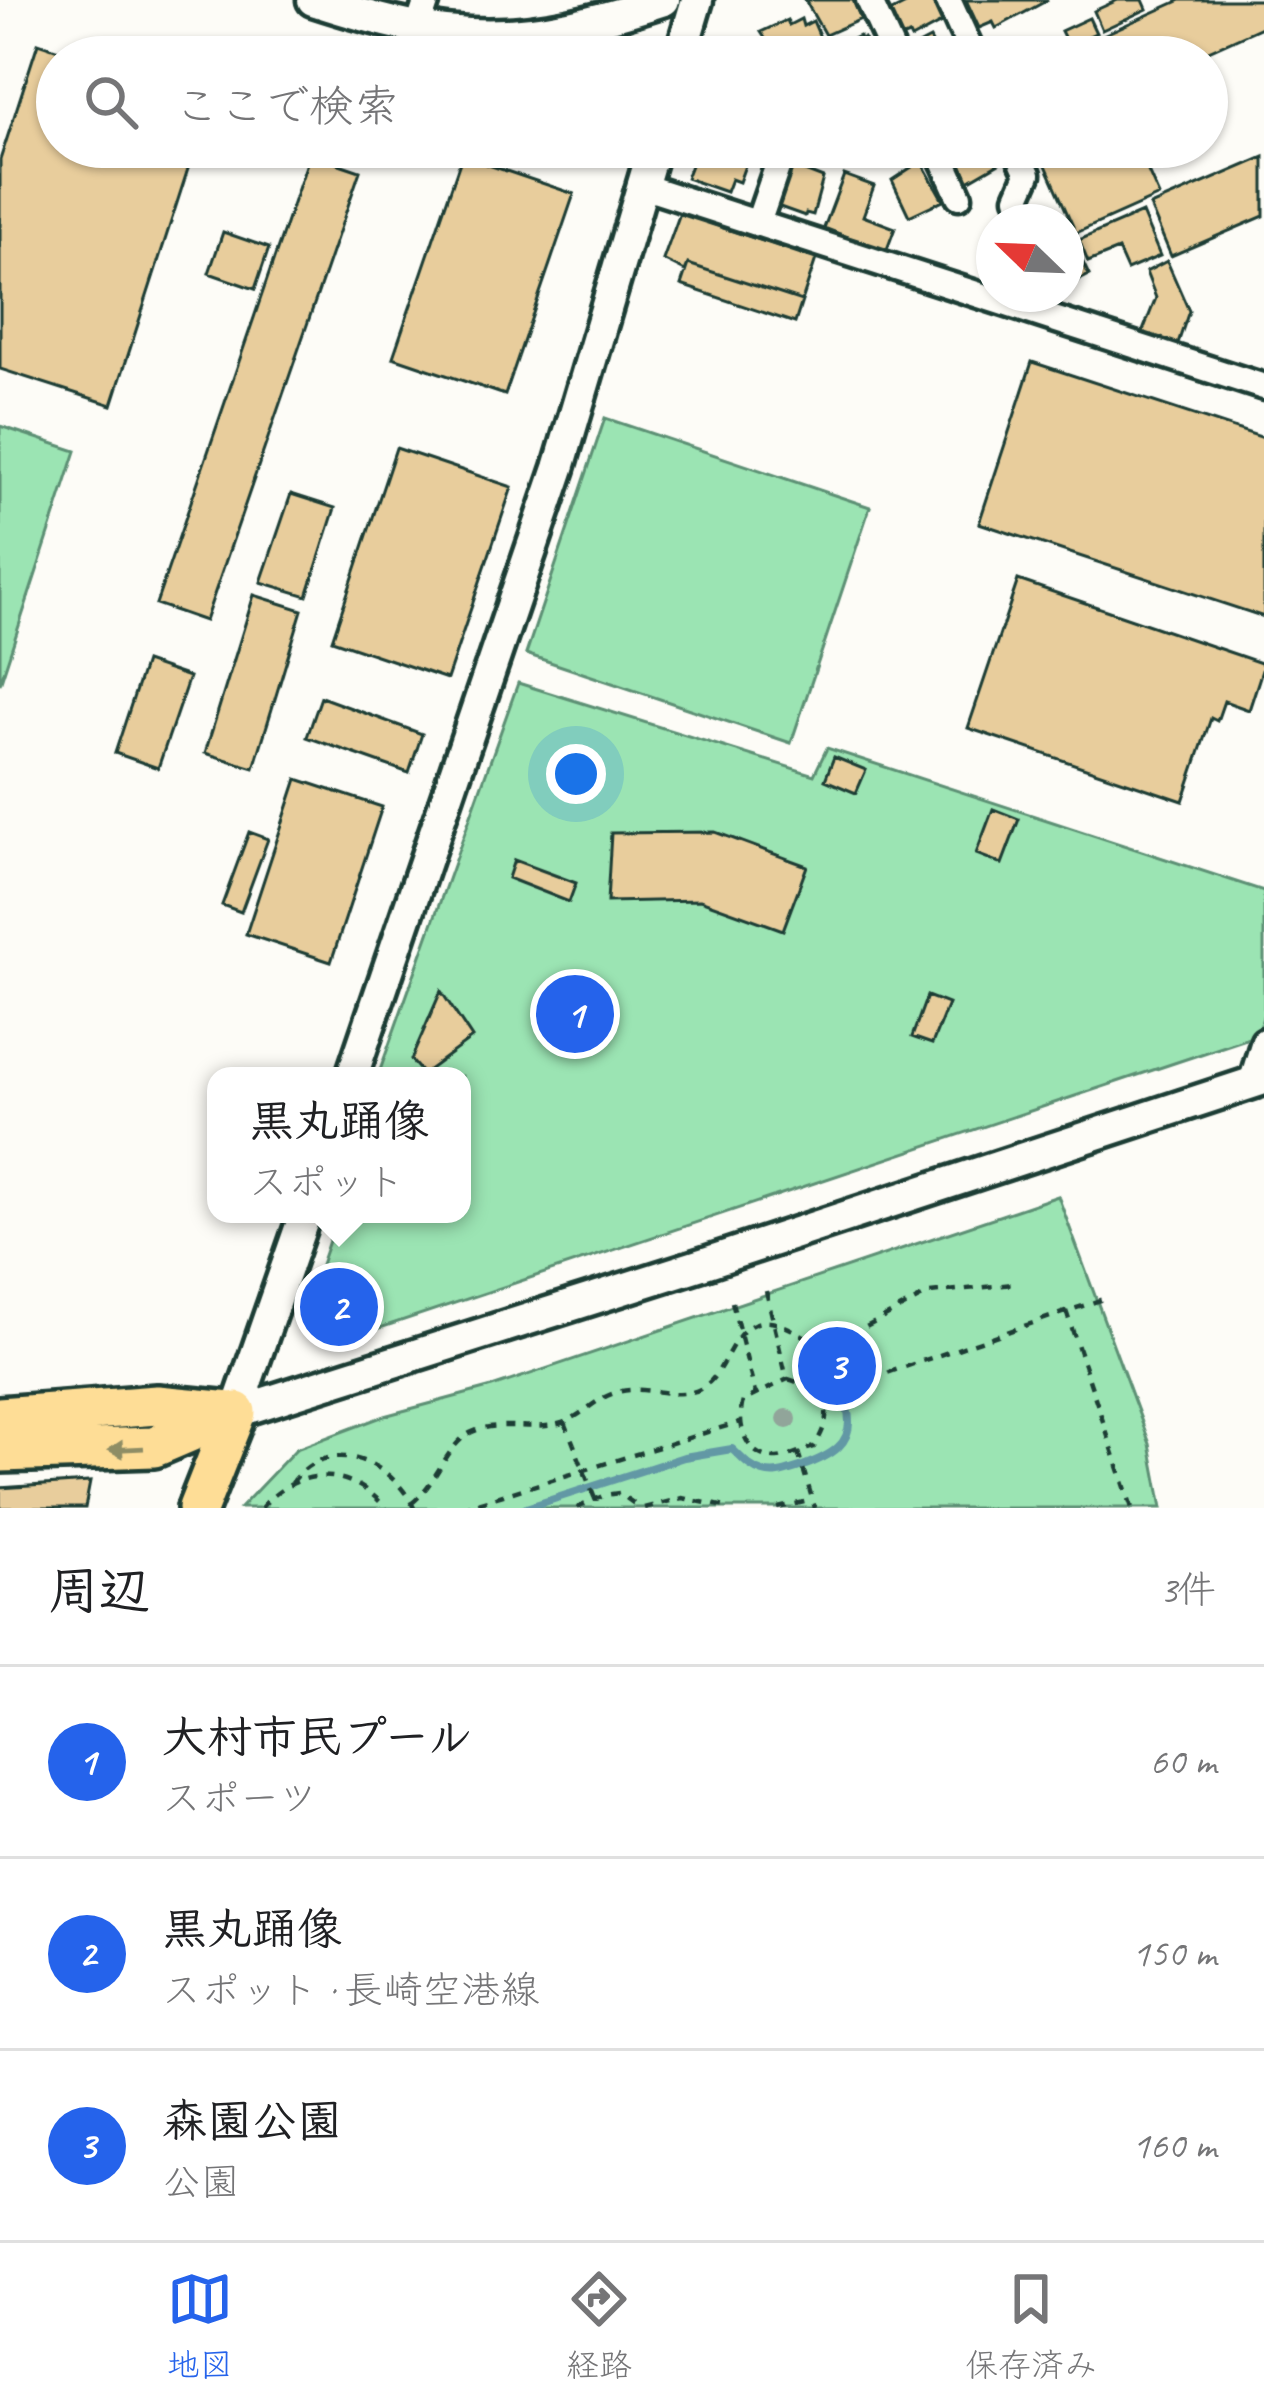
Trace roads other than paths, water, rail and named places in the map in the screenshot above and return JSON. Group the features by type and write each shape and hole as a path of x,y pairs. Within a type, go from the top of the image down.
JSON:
{"main road":[{"path":"0,1417 157,1406 236,1412"},
{"path":"0,1452 154,1447 236,1412"},
{"path":"198,1508 236,1412"}],"street":[{"path":"314,0 422,15 478,36"},
{"path":"686,36 697,0"},
{"path":"869,0 885,36"},
{"path":"948,0 964,36"},
{"path":"499,36 596,22 648,2"},
{"path":"355,1067 559,467 648,168"},
{"path":"758,223 777,168"},
{"path":"946,168 959,196"},
{"path":"1018,197 1028,174 1025,168"},
{"path":"642,186 1264,388"},
{"path":"236,1412 1257,1081 1264,1041"},
{"path":"236,1412 302,1223"}],"waterway":[{"path":"526,1508 684,1457 732,1449 758,1470 791,1470 838,1447 848,1431 847,1408"}],"place":[{"name":"大村市民プール","path":"575,1014"},
{"name":"黒丸踊像","path":"339,1307"},
{"name":"森園公園","path":"837,1366"}]}
